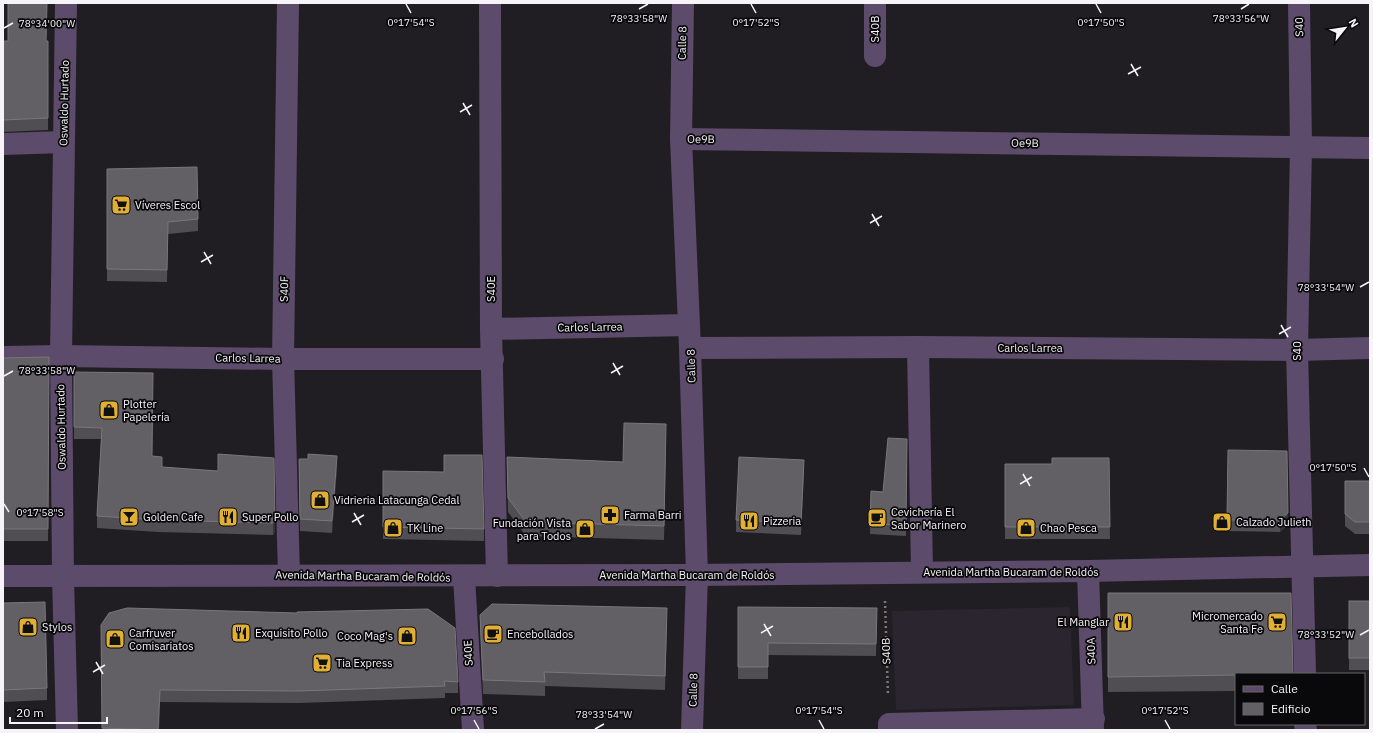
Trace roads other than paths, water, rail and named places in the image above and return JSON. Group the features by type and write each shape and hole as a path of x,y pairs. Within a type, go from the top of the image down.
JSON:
{"street":[{"name":"Oswaldo Hurtado","path":"66,3 61,356 63,577 67,730"},
{"name":"S40F","path":"288,3 283,359 289,574"},
{"name":"S40E","path":"490,3 491,329 493,359 497,576"},
{"name":"Calle 8","path":"683,3 681,139 690,348 697,575 692,730"},
{"name":"S40B","path":"874,56 875,3"},
{"name":"S40","path":"1299,3 1301,147 1297,350 1305,673"},
{"name":"Oe9B","path":"681,139 1370,148"},
{"path":"3,144 64,142"},
{"name":"Carlos Larrea","path":"491,329 688,325"},
{"path":"918,347 922,572"},
{"name":"Carlos Larrea","path":"690,348 918,347 1297,350 1370,348"},
{"name":"Carlos Larrea","path":"3,357 61,356 283,359 493,359"},
{"name":"Avenida Martha Bucaram de Roldós","path":"3,576 63,577 289,574 464,577 1088,571 1370,565"},
{"name":"S40A","path":"1088,571 1094,725"},
{"name":"S40E","path":"464,577 473,730"},
{"path":"889,727 1094,725"}],"place":[{"name":"Víveres Escol","path":"121,205"},
{"name":"Plotter Papelería","path":"109,410"},
{"name":"Vidrieria Latacunga Cedal","path":"320,500"},
{"name":"Farma Barri","path":"610,515"},
{"name":"Golden Cafe","path":"129,517"},
{"name":"Super Pollo","path":"228,517"},
{"name":"Cevichería El Sabor Marinero","path":"877,518"},
{"name":"Pizzeria","path":"749,521"},
{"name":"Calzado Julieth","path":"1222,522"},
{"name":"TK Line","path":"393,528"},
{"name":"Chao Pesca","path":"1026,528"},
{"name":"Fundación Vista para Todos","path":"585,529"},
{"name":"El Manglar","path":"1123,622"},
{"name":"Micromercado Santa Fe","path":"1277,622"},
{"name":"Stylos","path":"28,627"},
{"name":"Exquisito Pollo","path":"241,633"},
{"name":"Encebollados","path":"493,634"},
{"name":"Coco Mag's","path":"407,636"},
{"name":"Carfruver Comisariatos","path":"115,639"},
{"name":"Tia Express","path":"322,663"}]}
